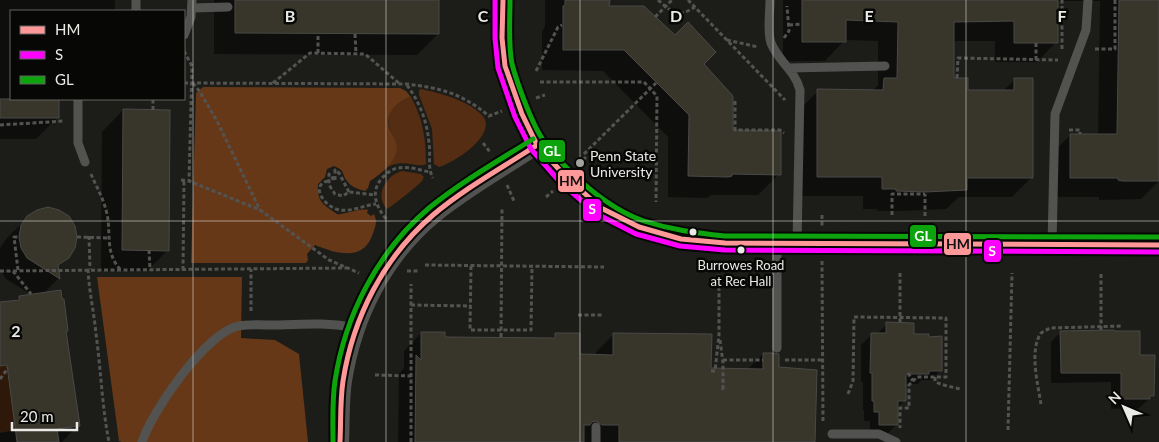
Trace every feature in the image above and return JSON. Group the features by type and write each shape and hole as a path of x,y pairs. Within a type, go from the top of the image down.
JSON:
{"street":[{"path":"503,0 502,38 505,66 522,114 537,145 566,178 588,198 609,213 639,227 681,239 725,243 1159,245"},
{"path":"340,442 343,383 356,328 382,272 400,248 434,214 537,145"}],"lane":[{"path":"770,0 771,42 775,51 796,77 800,90 797,243"},
{"path":"1052,245 1055,114 1086,30 1088,0"},
{"path":"185,33 188,27 192,4 228,8"},
{"path":"789,68 885,66"},
{"path":"78,100 78,143 85,162"},
{"path":"777,243 777,348"},
{"path":"142,442 156,411 174,384 196,358 237,326 331,324 356,328"},
{"path":"596,427 596,442"},
{"path":"832,434 879,434 896,442"}],"path":[{"path":"658,0 676,14 683,14 695,7"},
{"path":"655,17 672,0"},
{"path":"688,0 800,115"},
{"path":"1062,0 1062,50"},
{"path":"1092,49 1117,49 1115,0"},
{"path":"789,25 802,24"},
{"path":"536,71 558,26 562,25"},
{"path":"318,34 318,53"},
{"path":"355,34 356,54"},
{"path":"1036,43 1036,60"},
{"path":"185,52 192,66 190,181"},
{"path":"273,83 310,53 318,53 365,54 400,84"},
{"path":"958,78 958,58 1062,60"},
{"path":"540,82 644,82 657,96 656,202"},
{"path":"185,83 406,84 435,88 453,94 467,100 488,116 504,110"},
{"path":"192,83 200,92 216,120 260,210"},
{"path":"577,166 585,155 656,83"},
{"path":"406,84 416,97 427,128 430,145 429,172"},
{"path":"153,100 153,110"},
{"path":"735,101 735,130 780,130 788,139"},
{"path":"0,125 78,120"},
{"path":"1068,126 1068,139"},
{"path":"1071,130 1080,130 1080,134"},
{"path":"483,143 492,155"},
{"path":"85,162 106,208 110,251 112,258 121,269"},
{"path":"386,220 376,204 374,195 376,186 388,172 401,167 429,172 434,178"},
{"path":"350,192 339,173 335,170 335,181 329,174 328,181 331,190 335,194 343,196 350,192 374,195"},
{"path":"183,270 183,180 190,181 260,210 329,260 359,273"},
{"path":"328,181 320,187 320,192 326,204 332,208 347,211 363,205 376,204"},
{"path":"507,185 514,201"},
{"path":"546,197 554,189"},
{"path":"892,215 892,194 925,193 925,216"},
{"path":"500,337 502,207"},
{"path":"89,236 90,298 96,332 105,424 109,442"},
{"path":"18,270 14,237 19,237"},
{"path":"77,237 109,238"},
{"path":"149,250 150,269"},
{"path":"822,258 823,424"},
{"path":"425,265 604,267"},
{"path":"471,266 470,330 531,330 532,266"},
{"path":"0,271 346,268"},
{"path":"251,269 251,325"},
{"path":"12,270 31,294"},
{"path":"900,272 900,322"},
{"path":"1008,430 1012,273"},
{"path":"711,371 715,371 719,337 720,274"},
{"path":"1101,274 1101,328"},
{"path":"411,284 411,442"},
{"path":"411,305 471,306"},
{"path":"578,315 603,314"},
{"path":"848,394 853,382 854,317 946,318 946,377 917,377 909,385 909,408 900,408 900,429"},
{"path":"1041,404 1035,369 1037,337 1041,333 1050,328 1123,326"},
{"path":"719,337 723,360 723,389 726,389"},
{"path":"723,360 763,360"},
{"path":"779,360 823,360"},
{"path":"0,379 8,368"},
{"path":"908,373 913,381"},
{"path":"375,375 411,376"},
{"path":"934,377 938,384 945,384 960,389"}],"shaded area":[{"path":"203,87 400,88 406,91 411,97 402,101 394,108 388,123 397,144 396,152 391,162 383,171 370,181 368,188 365,191 357,189 347,181 342,171 334,166 327,169 325,177 318,184 318,194 321,201 337,214 368,210 367,213 371,216 374,214 376,225 368,244 362,250 347,253 331,251 315,245 307,254 308,260 306,263 191,263 196,93"},
{"path":"419,90 444,95 468,105 481,114 486,122 485,130 473,146 455,160 439,167 434,164 432,129 419,95"},
{"path":"411,97 423,129 426,164 400,163 388,167 397,148 390,129 389,116 394,107"},
{"path":"402,171 421,174 424,177 417,186 387,209 383,204 382,192 387,181 396,173"},
{"path":"97,277 242,277 241,338 275,340 299,354 308,442 119,441"},
{"path":"7,365 16,430 0,433 0,366"}],"building":[{"path":"235,0 439,0 439,34 235,33"},
{"path":"565,0 610,0 609,6 644,6 675,35 688,22 716,52 704,64 733,96 733,130 781,131 781,175 732,174 732,176 728,177 688,176 689,115 624,50 563,50 563,6 565,5"},
{"path":"802,0 1058,0 1058,43 1014,43 1014,21 954,22 954,78 968,78 968,90 1014,90 1014,78 1033,78 1033,178 967,178 967,190 925,192 882,189 882,177 817,177 817,89 883,90 884,78 897,78 898,22 846,20 846,42 802,42"},
{"path":"1119,0 1159,0 1159,181 1122,181 1118,180 1118,178 1070,178 1070,134 1117,134"},
{"path":"0,99 59,100 59,118 0,118"},
{"path":"123,109 170,110 169,251 122,250"},
{"path":"48,207 59,210 69,216 75,226 77,237 75,248 69,258 58,265 60,279 27,258 21,248 19,237 21,225 27,216 37,210"},
{"path":"61,290 62,299 64,299 68,331 66,331 80,426 57,429 59,442 17,442 7,365 0,366 0,302 19,300 19,296"},
{"path":"886,322 914,323 914,334 929,334 929,337 942,336 942,371 929,371 929,374 906,374 906,401 898,401 898,425 879,425 879,412 874,412 874,401 872,401 872,373 870,373 871,333 886,333"},
{"path":"1060,331 1140,331 1140,355 1155,355 1154,396 1150,396 1150,399 1121,399 1121,373 1061,373"},
{"path":"421,332 445,332 445,337 555,338 555,333 580,333 580,354 613,355 613,333 712,334 711,368 763,369 763,353 773,353 779,354 779,367 817,370 815,442 619,442 619,425 602,425 596,421 590,425 584,425 584,442 415,442 416,355 421,360"}],"transit line":[{"name":"S","path":"495,0 495,38 498,68 515,117 531,149 560,182 597,214 636,234 680,246 725,250 1159,252"},
{"name":"HM","path":"503,0 502,38 505,66 522,114 537,145 566,177 601,208 639,227 681,239 725,243 1159,245"},
{"name":"GL","path":"510,0 512,64 535,126 544,141 564,165 602,199 644,221 684,231 725,236 1159,237"},
{"name":"GL","path":"333,442 333,396 340,356 356,309 379,264 411,225 441,198 533,139"},
{"name":"HM","path":"340,442 343,381 354,334 373,290 386,269 415,232 445,205 537,145"}],"place":[{"name":"Penn State University","path":"580,163"},
{"name":"Burrowes Road at Rec Hall","path":"741,250"}]}
